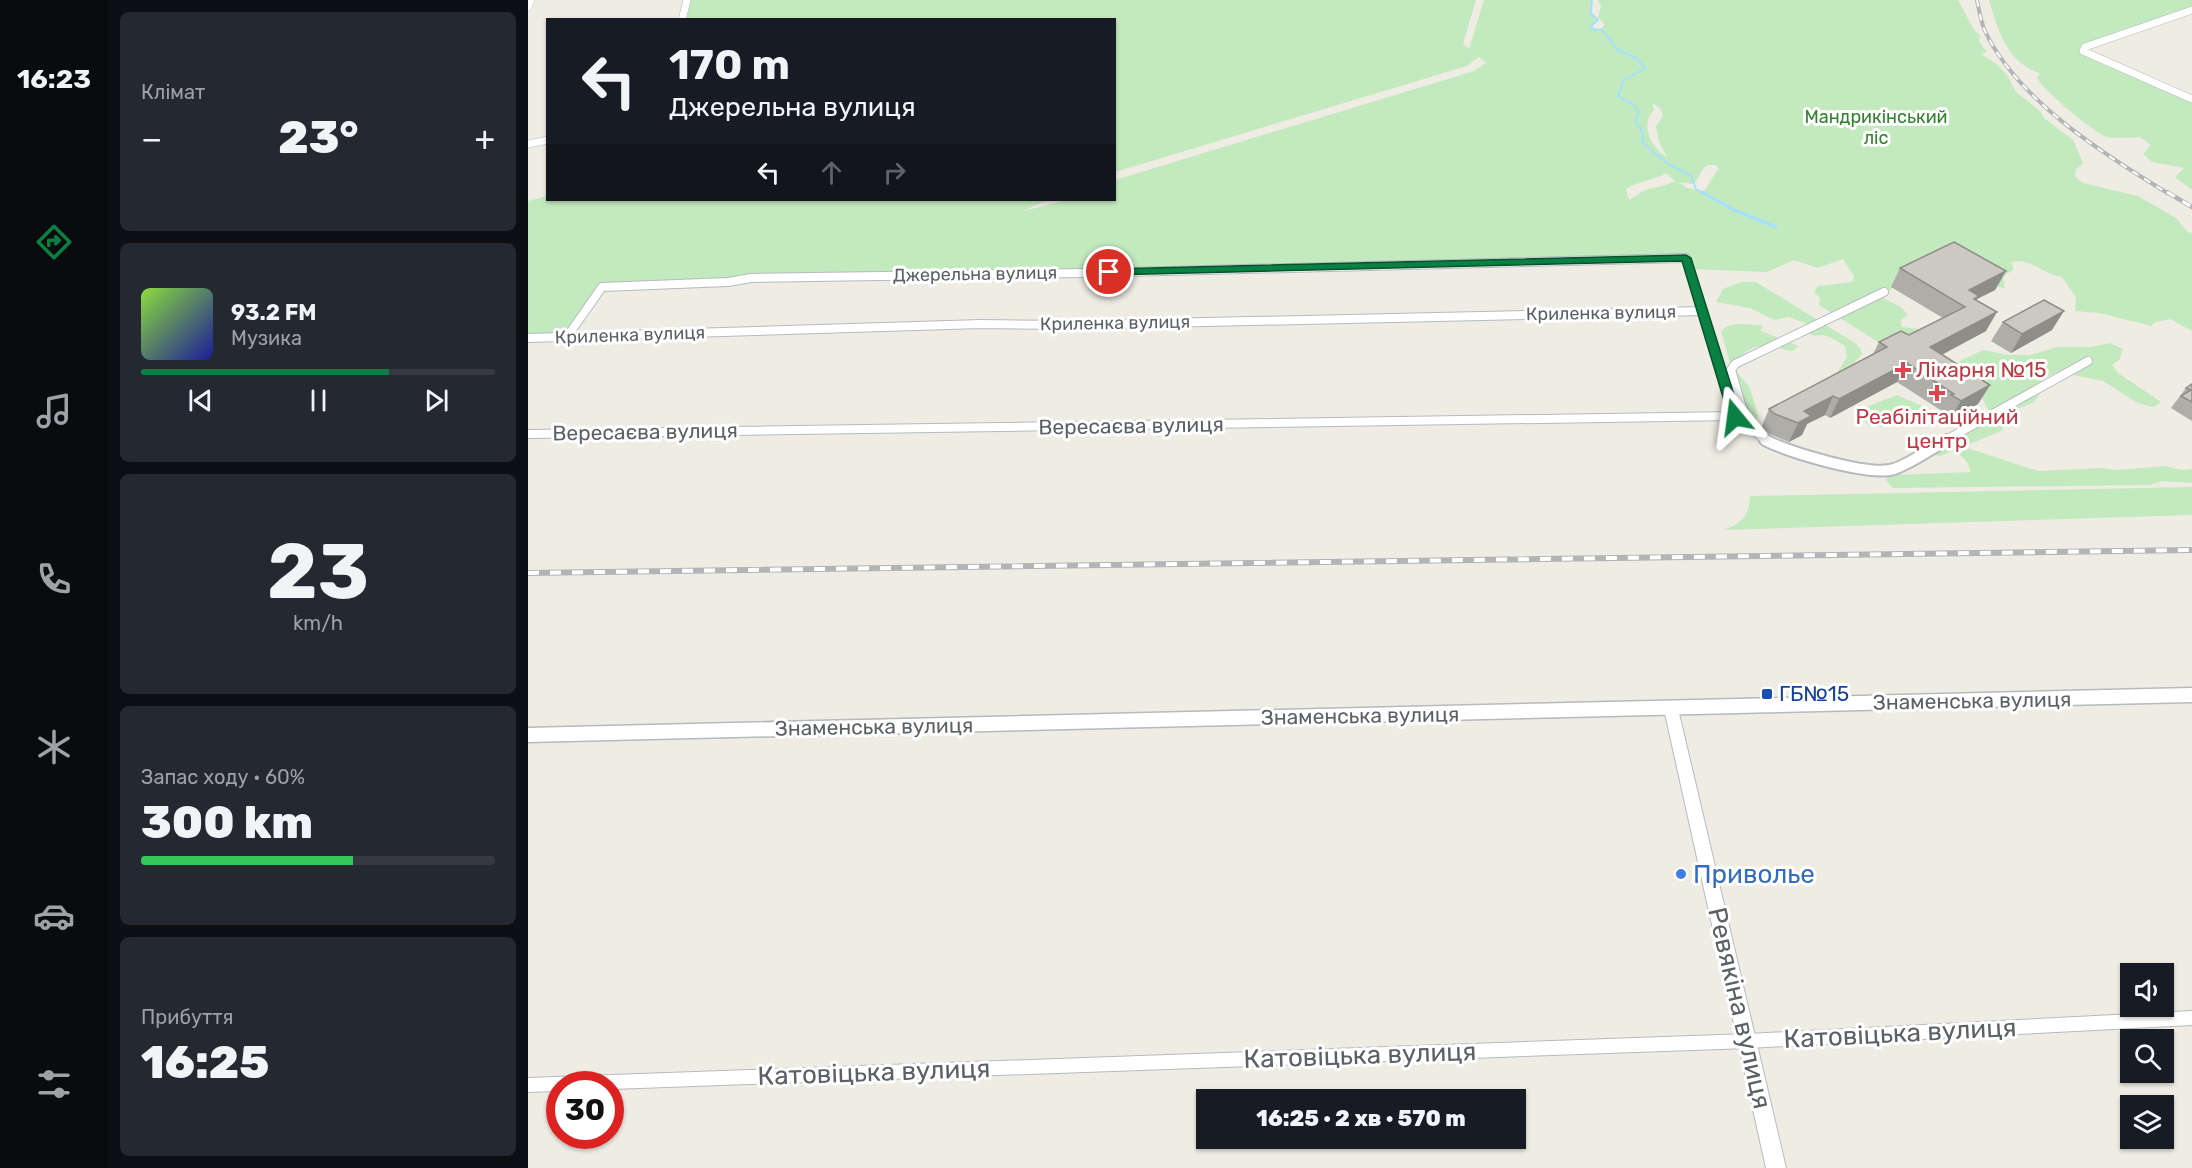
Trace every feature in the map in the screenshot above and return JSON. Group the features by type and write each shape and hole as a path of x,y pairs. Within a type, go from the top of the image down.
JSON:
{"main road":[{"name":"Знаменська вулиця","path":"528,735 2192,695"}],"street":[{"path":"528,7 531,0"},
{"path":"682,18 687,0"},
{"path":"2192,10 2085,47 2083,51 2192,99"},
{"path":"528,144 546,140"},
{"name":"Джерельна вулиця","path":"567,337 602,286 728,282 751,278 1087,273 1686,258 1735,417"},
{"path":"1884,292 1735,364 1731,370 1752,428 1761,439 1776,447 1873,471 1893,470 2088,361"},
{"name":"Криленка вулиця","path":"528,338 981,324 1074,325 1703,311"},
{"path":"1714,346 1735,364"},
{"name":"Вересаєва вулиця","path":"528,434 1735,417"},
{"name":"Ревякіна вулиця","path":"1671,708 1776,1168"},
{"name":"Катовіцька вулиця","path":"528,1085 1748,1041 2192,1018"}],"green space":[{"name":"Мандрикінський ліс","path":"687,0 1476,0 1463,44 1469,49 1484,0 1592,0 1591,13 1598,20 1592,25 1592,29 1599,30 1605,25 1598,17 1601,6 1598,0 1958,0 1974,30 1980,35 1979,42 1987,52 1981,54 2007,75 2016,92 2040,111 2044,118 2073,140 2083,163 2076,169 2075,177 2083,183 2138,196 2176,218 2188,232 2192,233 2192,331 2170,319 2156,322 2151,326 2099,313 2075,311 2076,297 2062,277 2018,261 2011,262 2014,269 2003,277 2005,289 1994,285 1895,286 1881,297 1902,308 1908,315 1901,320 1902,327 1928,330 1886,347 1819,305 1820,298 1814,292 1818,286 1852,282 1854,276 1843,259 1818,268 1794,260 1767,272 1689,269 1686,259 751,278 602,287 567,337 528,338 528,201 546,196 546,201 1045,201 1023,211 1063,201 1116,201 1116,180 1474,71 1486,63 1479,57 1467,66 1116,172 1116,18 682,18","holes":["1652,103 1660,108 1663,116 1656,126 1659,142 1667,157 1649,136 1648,122 1654,110","1707,165 1716,165 1719,169 1704,191 1687,188 1679,182 1693,184","1666,173 1675,181 1645,190 1629,200 1626,189"]},
{"path":"1989,0 2192,0 2192,10 2083,51 2192,99 2192,190 2175,177 2184,168 2152,162 2143,154 2151,145 2140,137 2107,137 2092,128 2058,100 2040,83 2037,77 2040,73 2019,62 2012,53 2000,34"},
{"path":"1741,282 1756,282 1855,343 1862,354 1847,371 1838,371 1847,357 1845,346 1834,339 1822,335 1814,336 1806,332 1805,323 1789,317 1774,320 1750,308 1716,302 1723,289"},
{"path":"1763,325 1761,331 1799,346 1792,351 1770,346 1754,347 1735,364 1737,372 1750,388 1758,415 1756,422 1745,416 1721,331 1727,326"},
{"path":"2110,343 2123,349 2119,360 2112,365 2118,373 2161,402 2153,407 2138,403 2103,381 2058,372 2041,380 2039,395 2034,402 2015,410 2001,431 1940,456 1925,454 1953,442 1993,419 1979,392 1958,368 1960,361 1983,350 2007,355 2030,355 2057,347 2091,347"},
{"path":"1897,395 1922,406 1914,412 1891,412 1883,427 1869,426 1861,417 1861,409"},
{"path":"1967,448 2038,471 2103,468 2117,470 2166,466 2181,470 2192,469 2192,483 2163,481 2150,485 1893,488 1885,479 1894,475 1971,472 1967,462 1958,453"},
{"path":"2192,487 2192,515 1723,530 1740,522 1748,509 1750,496"}],"building":[{"path":"1954,242 2006,271 1969,290 1979,296 1974,299 1997,312 1930,347 1990,385 1961,401 1907,363 1839,399 1833,396 1804,411 1811,416 1798,423 1775,414 1769,409 1887,347 1879,342 1901,331 1909,335 1965,307 1900,268"},
{"path":"2044,300 2064,311 2022,334 2003,322"},
{"path":"2192,384 2192,402 2181,396 2191,390 2186,388"}],"waterway":[{"path":"1592,0 1591,13 1598,20 1592,25 1592,29 1602,30 1617,49 1637,59 1645,68 1623,81 1618,96 1635,106 1639,112 1636,121 1643,134 1642,142 1668,164 1691,176 1696,189 1704,194"},
{"path":"1702,192 1734,210 1776,227"}],"railway":[{"path":"1977,0 1985,31 2000,57 2019,81 2041,103 2091,144 2169,194"},
{"path":"2167,192 2192,207"},
{"path":"528,573 2192,550"}],"place":[{"name":"Лікарня №15","path":"1903,370"},
{"name":"Реабілітаційний центр","path":"1937,393"},
{"name":"ГБ№15","path":"1767,694"},
{"name":"Приволье","path":"1681,874"}],"route":[{"path":"1109,272 1686,258 1735,417"}]}
